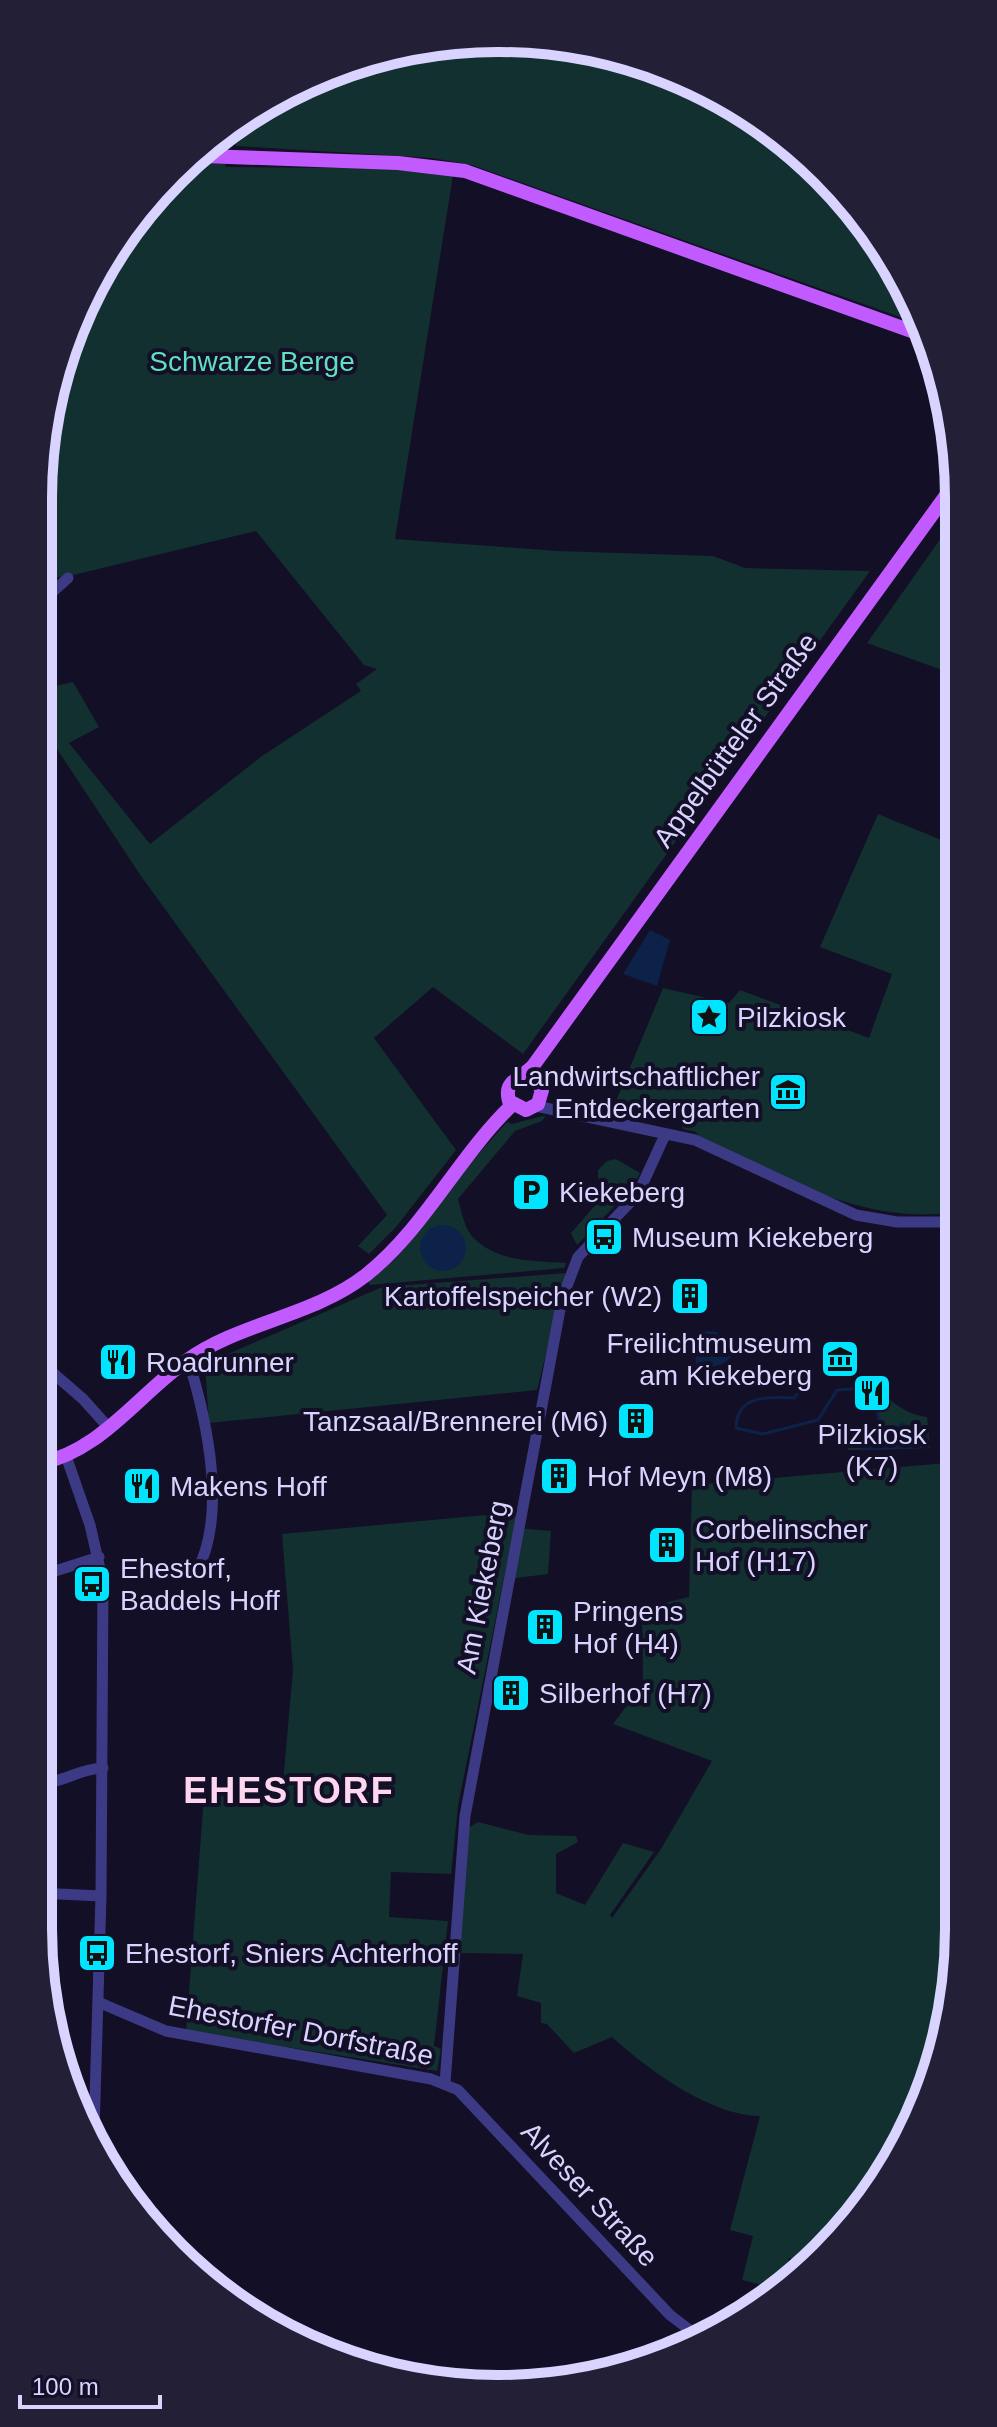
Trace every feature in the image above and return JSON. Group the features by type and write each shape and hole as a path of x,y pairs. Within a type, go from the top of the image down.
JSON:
{"main road":[{"path":"212,157 398,163 465,171 912,331"},
{"name":"Appelbütteler Straße","path":"521,1076 533,1066 945,497"},
{"name":"Appelbütteler Straße","path":"541,1087 540,1070 558,1029"},
{"path":"521,1076 531,1076 541,1087 536,1106 524,1110 512,1105 508,1097 508,1087 521,1076"},
{"path":"52,1460 66,1456 109,1428 188,1359 221,1342 312,1307 366,1275 413,1227 474,1147 512,1105"}],"street":[{"path":"52,592 68,578"},
{"path":"541,1087 567,1109"},
{"path":"536,1106 567,1109 695,1140 856,1215 897,1222 945,1222"},
{"name":"Am Kiekeberg","path":"445,2083 465,1816 562,1299 578,1257 638,1194 665,1135"},
{"path":"188,1359 208,1451 211,1484 210,1539 196,1573"},
{"path":"52,1372 83,1399 109,1428"},
{"path":"66,1456 99,1557 103,1582 101,1896 94,2118"},
{"path":"52,1572 99,1557"},
{"path":"52,1783 62,1783 84,1769 103,1768"},
{"path":"52,1894 101,1896"},
{"name":"Ehestorfer Dorfstraße","path":"98,2002 166,2031 445,2083"},
{"name":"Alveser Straße","path":"445,2083 466,2097 670,2315 691,2331"}],"green space":[{"path":"498,52 557,56 614,67 696,98 747,127 793,163 834,204 870,250 907,320 472,165 432,158 236,146 234,139 250,127 301,98 355,76 411,61"},
{"name":"Schwarze Berge","path":"221,149 226,167 454,169 395,539 557,551 713,556 745,568 870,571 523,1054 433,987 374,1038 456,1150 396,1227 369,1254 358,1246 387,1215 141,876 55,746 52,687 73,682 99,727 69,743 150,844 262,756 361,691 356,684 377,669 364,665 256,531 65,577 52,577 53,469 61,411 76,355 98,301 127,250 163,204"},
{"path":"945,532 945,671 867,643"},
{"name":"Landwirtschaftlicher Entdeckergarten","path":"878,814 945,841 945,1213 888,1212 856,1205 792,1182 699,1137 696,1132 683,1129 680,1122 616,1101 663,988 729,1003 740,990 869,1038 892,974 820,947"},
{"path":"546,1115 542,1121 515,1131 458,1199 466,1227 480,1244 515,1258 566,1263 564,1268 370,1285 367,1279 507,1122 512,1124"},
{"path":"616,1159 640,1173 633,1187 577,1245 571,1233 598,1202 598,1170 607,1161"},
{"path":"566,1273 537,1390 209,1423 205,1364 382,1287"},
{"path":"872,1382 903,1409 927,1417 930,1448 848,1450 848,1443 882,1440 878,1412 861,1391"},
{"path":"945,1463 945,1928 941,1987 930,2044 899,2126 870,2177 814,2244 797,2260 789,2258 786,2270 766,2286 742,2280 753,2236 730,2230 760,2116 741,2114 701,2099 661,2076 612,2037 574,2053 547,2024 541,2023 541,2003 517,1996 523,1954 457,1953 468,1828 478,1822 529,1835 576,1836 578,1842 556,1854 556,1893 585,1905 623,1843 654,1852 610,1915 612,1918 661,1849 712,1761 613,1724 643,1684 642,1608 689,1597 692,1485"},
{"path":"517,1512 458,1806 451,1874 391,1872 389,1917 448,1921 434,2046 441,2049 437,2071 186,2031 204,1796 282,1794 293,1670 282,1534"},
{"path":"517,1528 551,1531 548,1574 507,1579"}],"water":[{"path":"650,930 670,940 657,986 623,974"},
{"path":"443,1225 459,1232 466,1248 459,1264 443,1271 427,1264 420,1248 427,1232"},
{"path":"717,1332 732,1356 716,1366 696,1366 695,1351 681,1347 695,1334"}],"waterway":[{"path":"727,1362 734,1376 761,1383 801,1383 802,1388 794,1398 764,1398 748,1403 738,1417 736,1428 763,1434 818,1420 837,1390 867,1388 869,1397 874,1397 883,1436 903,1424"},
{"path":"862,1449 917,1447 927,1439 927,1433 918,1428"}],"place":[{"name":"Pilzkiosk","path":"709,1017"},
{"name":"Landwirtschaftlicher Entdeckergarten","path":"788,1092"},
{"name":"Kiekeberg","path":"531,1192"},
{"name":"Museum Kiekeberg","path":"604,1237"},
{"name":"Kartoffelspeicher (W2)","path":"690,1296"},
{"name":"Freilichtmuseum am Kiekeberg","path":"840,1359"},
{"name":"Roadrunner","path":"118,1362"},
{"name":"Pilzkiosk (K7)","path":"872,1393"},
{"name":"Tanzsaal/Brennerei (M6)","path":"636,1421"},
{"name":"Hof Meyn (M8)","path":"559,1476"},
{"name":"Makens Hoff","path":"142,1486"},
{"name":"Corbelinscher Hof (H17)","path":"667,1545"},
{"name":"Ehestorf, Baddels Hoff","path":"92,1584"},
{"name":"Pringens Hof (H4)","path":"545,1627"},
{"name":"Silberhof (H7)","path":"511,1693"},
{"name":"Ehestorf, Sniers Achterhoff","path":"97,1953"}],"district":[{"name":"EHESTORF","path":"289,1790"}]}
